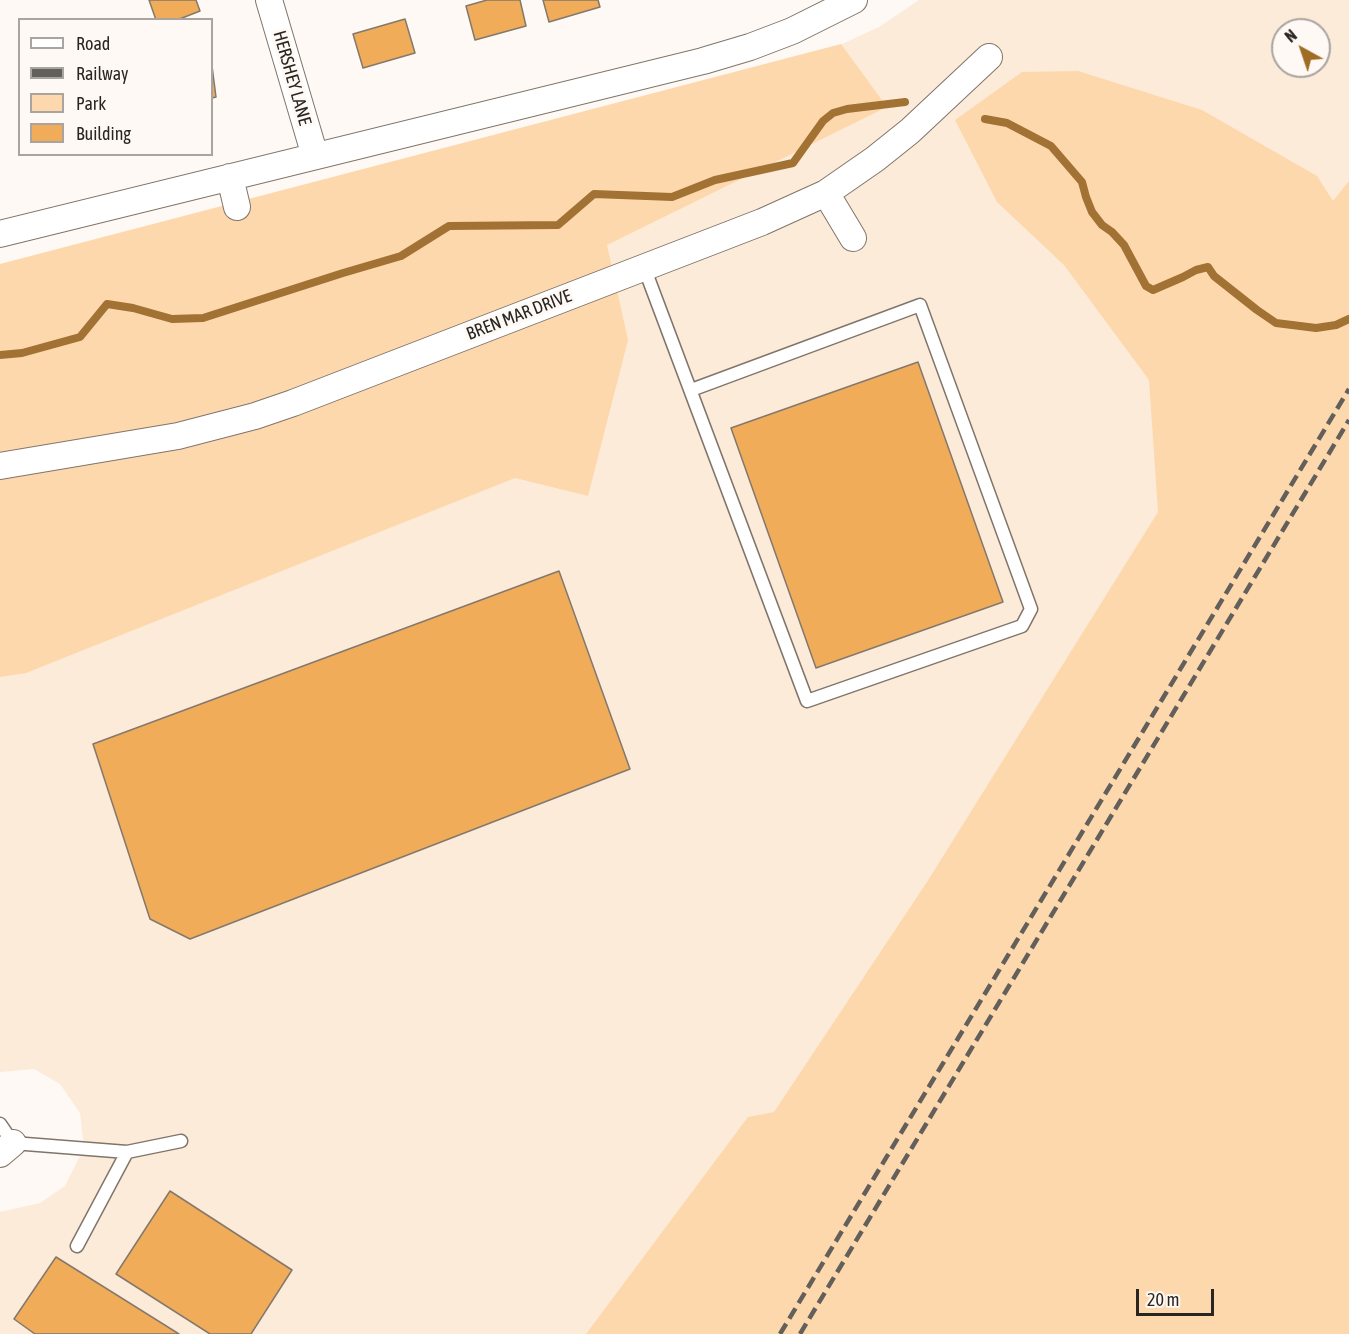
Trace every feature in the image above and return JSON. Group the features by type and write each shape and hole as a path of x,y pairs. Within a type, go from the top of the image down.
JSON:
{"street":[{"name":"HERSHEY LANE","path":"269,0 315,156"},
{"path":"0,234 703,61 792,31 854,0"},
{"name":"BREN MAR DRIVE","path":"0,466 178,436 255,416 762,222 826,193 875,159 910,131 989,57"},
{"path":"230,177 237,207"},
{"path":"826,193 854,238"}],"lane":[{"path":"644,267 807,701 1022,626 1031,609 920,305 691,390"},
{"path":"4,1140 127,1152 181,1141"},
{"path":"76,1246 127,1152"}],"shaded area":[{"path":"919,0 1349,0 1349,215 672,1334 0,1334 0,1212 40,1203 65,1186 84,1148 80,1113 60,1084 34,1069 0,1072 0,275 764,80 879,27"}],"green space":[{"path":"841,44 887,107 607,245 628,340 588,496 515,478 26,673 0,677 0,264"},
{"path":"1078,71 1202,110 1317,176 1333,201 1349,181 1349,1334 586,1334 748,1117 774,1112 927,882 1158,512 1149,380 1064,265 997,202 955,120 1022,72"}],"building":[{"path":"149,0 196,0 200,11 182,18 155,18"},
{"path":"487,0 520,0 526,26 475,40 466,6"},
{"path":"543,0 598,0 600,7 549,22"},
{"path":"405,19 415,53 363,68 353,34"},
{"path":"213,74 216,97 213,98"},
{"path":"918,362 1003,602 816,668 731,428"},
{"path":"559,571 630,769 190,939 150,919 93,744"},
{"path":"170,1191 292,1270 251,1334 210,1334 116,1274"},
{"path":"56,1257 179,1334 35,1334 14,1319"}],"waterway":[{"path":"0,355 22,353 80,337 107,304 133,308 172,319 203,318 401,256 449,226 558,225 594,194 672,197 715,180 793,163 823,121 833,113 847,109 905,102"},
{"path":"985,119 1007,123 1051,146 1082,182 1092,212 1102,225 1124,245 1146,286 1153,290 1196,270 1208,267 1214,276 1276,323 1316,328 1336,325 1349,319"}],"railway":[{"path":"780,1334 1349,389"},
{"path":"800,1334 1349,420"}]}
